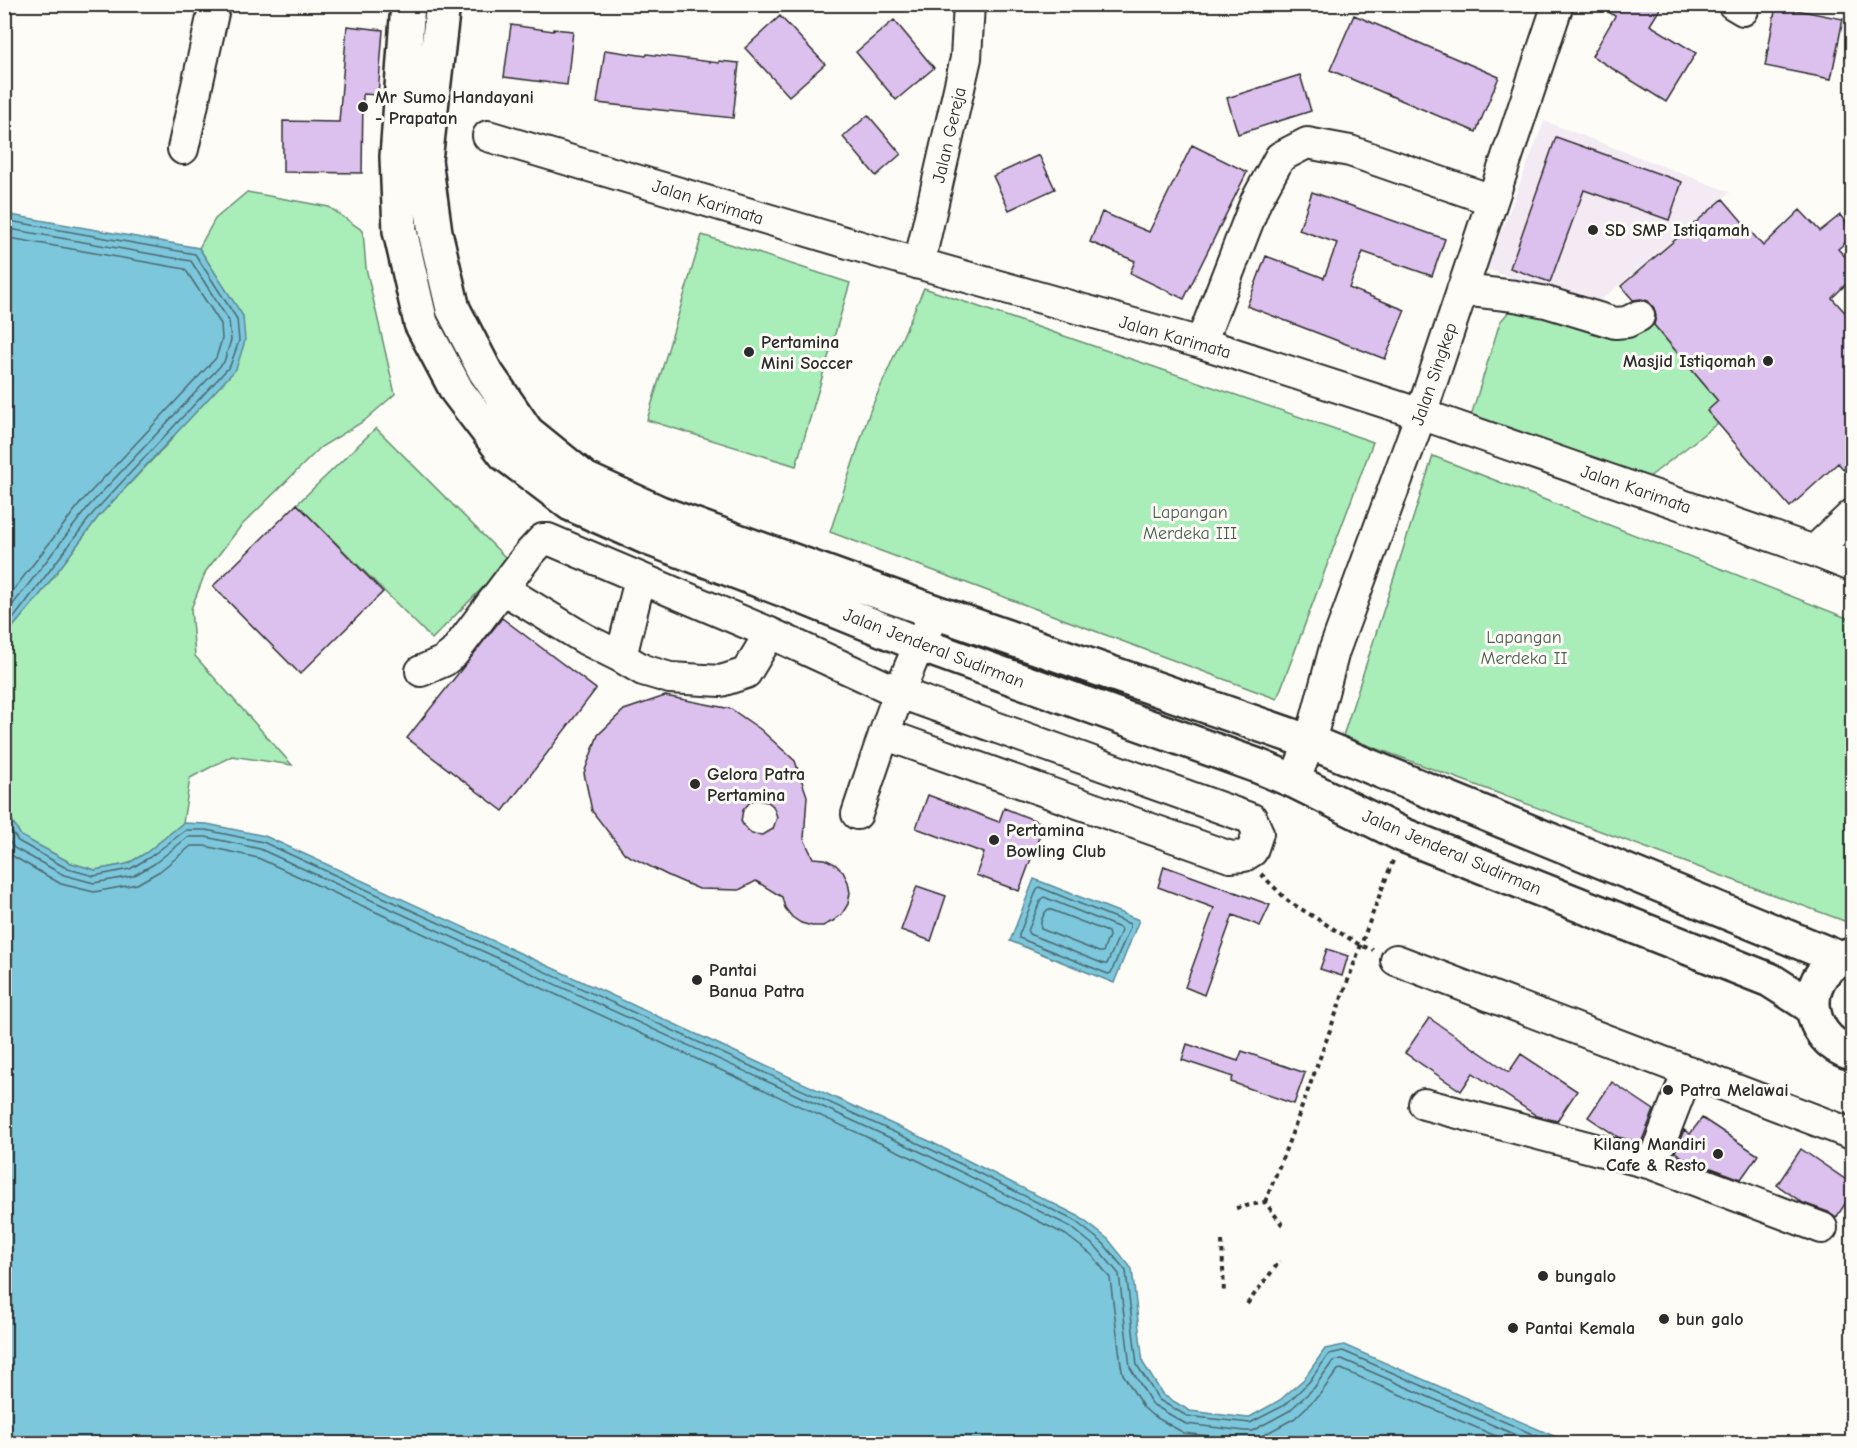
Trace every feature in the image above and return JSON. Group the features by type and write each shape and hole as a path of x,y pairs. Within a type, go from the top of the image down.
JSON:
{"highway":[{"name":"Jalan Jenderal Sudirman","path":"408,4 397,157 400,231 421,322 457,391 505,454 571,504 648,538 918,644 1258,766 1294,781 1403,835 1770,980 1812,1007 1819,978 1829,967 1847,957"},
{"name":"Jalan Jenderal Sudirman","path":"443,4 425,160 435,232 453,309 485,371 526,432 585,479 660,513 935,612 1310,742 1847,957"},
{"path":"1812,1007 1816,1022 1824,1036 1836,1046 1852,1053"}],"street":[{"path":"183,149 215,4"},
{"name":"Jalan Gereja","path":"920,264 966,58 969,4"},
{"name":"Jalan Singkep","path":"1294,781 1310,742 1334,651 1421,414 1558,4"},
{"name":"Jalan Karimata","path":"488,136 920,264 1201,343 1421,414 1814,550 1852,566"},
{"path":"1201,343 1256,201 1280,157 1307,143 1350,151 1492,200"},
{"path":"1462,290 1546,302 1615,323 1627,322 1639,316"},
{"path":"1814,550 1852,515"},
{"path":"421,671 444,661 454,653 534,549 543,539 548,539 770,633 900,693 1252,819 1258,833 1252,851 1244,856 1230,857 884,734"},
{"path":"621,657 640,579"},
{"path":"503,589 585,639 642,670 670,678 722,681 746,673 770,633"},
{"path":"857,814 918,644 935,612"},
{"path":"1396,960 1852,1134"},
{"path":"1653,1164 1688,1071"},
{"path":"1424,1104 1653,1164 1822,1228"}],"path":[{"path":"1265,1202 1403,835"},
{"path":"1244,856 1288,901 1360,945 1396,960"},
{"path":"1236,1208 1265,1202"},
{"path":"1265,1202 1284,1227"},
{"path":"1222,1241 1224,1295"},
{"path":"1247,1304 1280,1261"}],"shaded area":[{"name":"SD SMP Istiqamah","path":"1544,121 1730,192 1594,306 1487,269"}],"green space":[{"path":"247,192 329,207 363,231 366,268 395,394 364,421 321,447 241,526 206,571 191,609 195,656 292,765 232,756 190,778 183,823 146,853 127,864 95,870 71,863 21,836 5,809 4,645 12,628 99,516 172,439 242,316 199,248 215,219"},
{"name":"Pertamina Mini Soccer","path":"702,235 850,283 796,466 647,420"},
{"name":"Lapangan Merdeka III","path":"924,288 1373,442 1277,699 830,532 870,411"},
{"path":"1522,296 1649,319 1718,401 1718,423 1648,478 1471,416 1500,322"},
{"path":"376,428 509,561 432,639 297,504"},
{"name":"Lapangan Merdeka II","path":"1433,456 1852,620 1852,905 1847,922 1343,736"}],"water":[{"path":"5,214 199,248 243,316 245,341 236,369 99,516 12,628 5,645"},
{"path":"5,808 21,836 71,863 95,870 127,864 146,853 183,823 207,824 265,836 927,1140 1078,1216 1108,1239 1132,1269 1143,1363 1163,1395 1190,1411 1248,1418 1280,1400 1304,1379 1325,1349 1344,1345 1570,1443 5,1443"},
{"path":"1034,879 1139,920 1114,983 1010,941"}],"building":[{"path":"1596,4 1663,4 1650,25 1696,53 1666,102 1592,56 1615,16"},
{"path":"1776,6 1843,19 1831,79 1765,66"},
{"path":"1354,15 1499,77 1476,132 1330,70"},
{"path":"780,16 825,64 789,96 745,48"},
{"path":"894,20 934,68 896,100 856,52"},
{"path":"511,25 553,31 553,29 573,31 567,85 504,77"},
{"path":"347,26 383,30 378,95 363,94 362,173 283,172 283,121 339,122"},
{"path":"605,50 646,56 647,54 719,63 719,61 739,63 733,118 597,103"},
{"path":"1300,75 1311,111 1238,134 1227,98"},
{"path":"868,115 901,154 876,176 843,137"},
{"path":"1556,137 1682,182 1669,220 1584,190 1550,282 1510,268"},
{"path":"1192,145 1247,172 1184,299 1130,273 1135,261 1090,242 1102,212 1149,232"},
{"path":"1039,155 1055,189 1009,210 993,176"},
{"path":"1312,192 1445,239 1432,276 1363,252 1349,288 1405,310 1385,359 1247,306 1266,256 1324,278 1337,243 1299,230"},
{"name":"Masjid Istiqomah","path":"1723,199 1763,246 1800,210 1820,231 1840,215 1852,230 1852,237 1838,249 1852,264 1852,278 1832,298 1852,320 1852,479 1838,463 1790,507 1707,411 1718,401 1654,325 1656,316 1654,308 1648,301 1633,300 1621,286"},
{"path":"297,504 383,592 300,674 213,586"},
{"path":"502,618 596,689 503,811 407,738"},
{"name":"Gelora Patra Pertamina","path":"665,696 731,709 760,729 795,761 807,796 804,839 813,858 825,859 835,864 843,872 848,882 850,893 848,904 842,914 823,926 801,923 785,908 782,897 756,881 739,890 699,889 625,854 592,811 584,773 598,735 624,710","holes":["751,801 768,802 773,806 777,817 773,829 763,835 752,834 741,821 743,810"]},
{"name":"Pertamina Bowling Club","path":"928,795 999,822 1004,808 1044,824 1019,891 976,875 984,853 916,828"},
{"path":"1164,866 1270,905 1260,926 1233,915 1204,995 1185,987 1214,908 1158,887"},
{"path":"917,886 946,896 931,941 901,930"},
{"path":"1327,949 1348,956 1342,976 1320,969"},
{"path":"1429,1018 1509,1072 1521,1054 1577,1091 1557,1121 1537,1116 1473,1073 1461,1091 1405,1053"},
{"path":"1187,1044 1238,1061 1242,1051 1305,1073 1294,1104 1231,1082 1233,1077 1182,1060"},
{"path":"1612,1082 1654,1110 1641,1143 1618,1137 1588,1117"},
{"name":"Kilang Mandiri Cafe & Resto","path":"1702,1118 1758,1155 1741,1179 1684,1158 1675,1152 1684,1130 1690,1134"},
{"path":"1801,1149 1852,1184 1852,1193 1836,1218 1828,1212 1803,1203 1777,1185"}],"place":[{"name":"Mr Sumo Handayani - Prapatan","path":"363,107"},
{"name":"SD SMP Istiqamah","path":"1593,230"},
{"name":"Pertamina Mini Soccer","path":"749,352"},
{"name":"Masjid Istiqomah","path":"1768,361"},
{"name":"Gelora Patra Pertamina","path":"695,784"},
{"name":"Pertamina Bowling Club","path":"994,840"},
{"name":"Pantai Banua Patra","path":"697,980"},
{"name":"Patra Melawai","path":"1668,1090"},
{"name":"Kilang Mandiri Cafe & Resto","path":"1718,1154"},
{"name":"bungalo","path":"1543,1276"},
{"name":"bun galo","path":"1664,1319"},
{"name":"Pantai Kemala","path":"1513,1328"}]}
